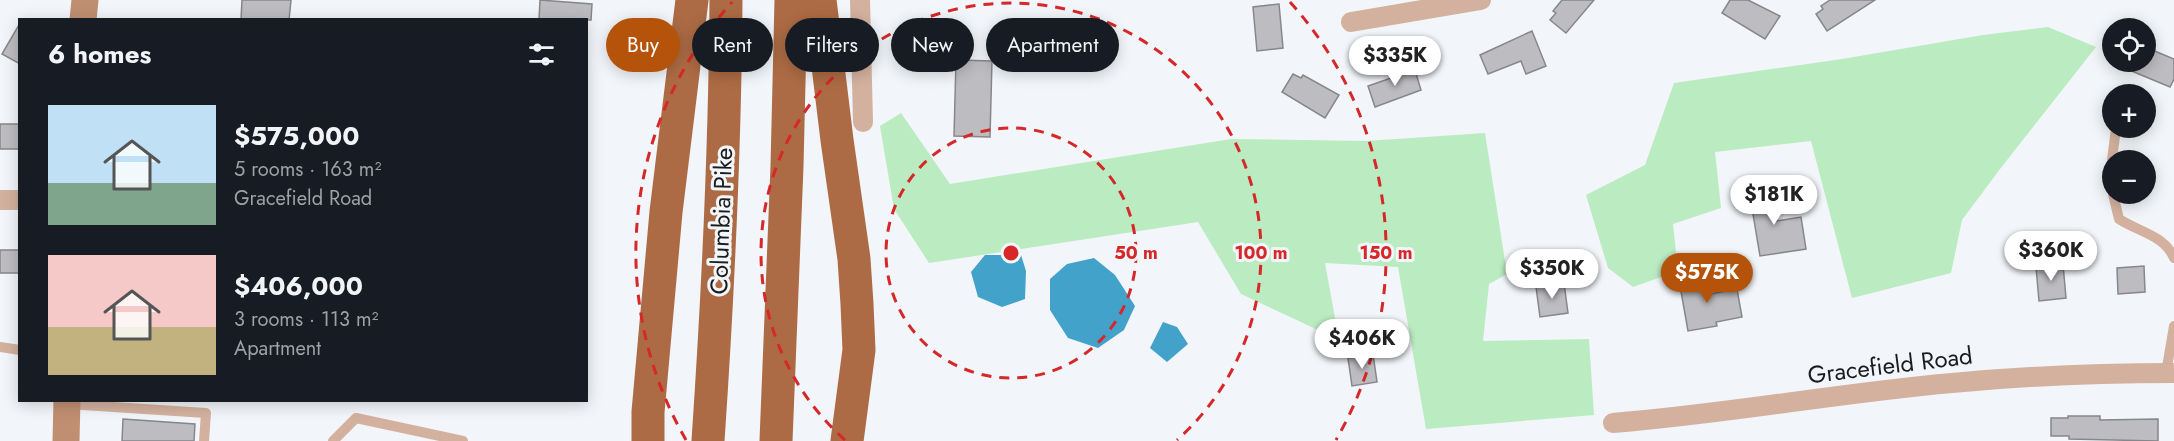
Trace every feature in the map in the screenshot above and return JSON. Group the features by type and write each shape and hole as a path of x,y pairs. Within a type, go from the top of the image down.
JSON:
{"highway":[{"path":"648,441 648,412 666,212 692,0"},
{"name":"Columbia Pike","path":"708,441 724,160 726,0"},
{"path":"776,441 788,166 791,0"},
{"path":"820,0 854,259 857,304 859,350 847,441"}],"main road":[{"path":"83,18 85,0"},
{"path":"66,441 67,402"}],"street":[{"path":"860,0 863,122"},
{"path":"1351,22 1481,0"},
{"path":"0,200 18,200"},
{"name":"Gracefield Road","path":"1613,423 1684,417 1952,383 2090,374 2170,373"}],"lane":[{"path":"2115,204 2119,219 2134,229 2158,238 2170,248 2174,258"},
{"path":"2170,373 2174,326"},
{"path":"0,347 18,350"},
{"path":"67,402 206,413 204,441"},
{"path":"333,441 356,418 463,441"}],"green space":[{"path":"2048,27 2096,47 1962,220 1951,273 1852,298 1811,141 1715,152 1721,208 1673,224 1678,271 1633,287 1608,268 1586,195 1645,165 1674,83"},
{"path":"901,113 950,184 1231,139 1366,141 1485,133 1507,274 1489,284 1483,341 1589,339 1594,415 1426,429 1398,267 1325,263 1339,340 1241,294 1198,222 929,263 894,209 880,126"}],"water":[{"path":"985,255 1021,255 1026,271 1025,299 1002,307 978,297 971,272"},
{"path":"1094,258 1115,275 1135,306 1124,330 1098,348 1068,338 1050,310 1050,279 1067,264"},
{"path":"1163,322 1177,327 1188,344 1167,362 1150,348"}],"building":[{"path":"242,0 291,0 289,18 241,18"},
{"path":"540,0 592,4 591,20 588,18 539,18"},
{"path":"1562,0 1594,0 1566,33 1550,20 1556,13 1553,11"},
{"path":"1730,0 1748,0 1780,16 1765,39 1722,13"},
{"path":"1830,0 1875,0 1827,31 1816,14 1823,9 1821,6"},
{"path":"1279,4 1283,48 1257,51 1253,7"},
{"path":"18,26 18,63 2,54"},
{"path":"1532,31 1546,66 1526,74 1521,61 1488,74 1480,55"},
{"path":"2156,52 2174,59 2174,79 2170,87 2134,72 2156,72"},
{"path":"974,60 986,61 986,72 992,72 990,137 954,136 956,72 974,72"},
{"path":"1414,67 1421,90 1375,107 1368,86"},
{"path":"1293,74 1301,78 1303,75 1339,95 1325,118 1282,92"},
{"path":"0,124 18,124 18,149 0,149"},
{"path":"1770,186 1776,221 1801,217 1806,249 1760,256 1749,190"},
{"path":"0,250 18,250 18,273 0,273"},
{"path":"2063,264 2066,298 2039,301 2036,267"},
{"path":"2144,266 2145,292 2118,294 2117,268"},
{"path":"1707,275 1710,294 1737,289 1742,317 1716,322 1717,326 1688,331 1679,280"},
{"path":"1564,283 1568,313 1540,317 1536,287"},
{"path":"1373,354 1377,382 1352,386 1348,358"},
{"path":"2068,416 2100,416 2100,420 2158,419 2158,441 2069,439 2069,436 2051,436 2051,418 2068,418"},
{"path":"123,419 195,424 194,441 122,441"}]}
